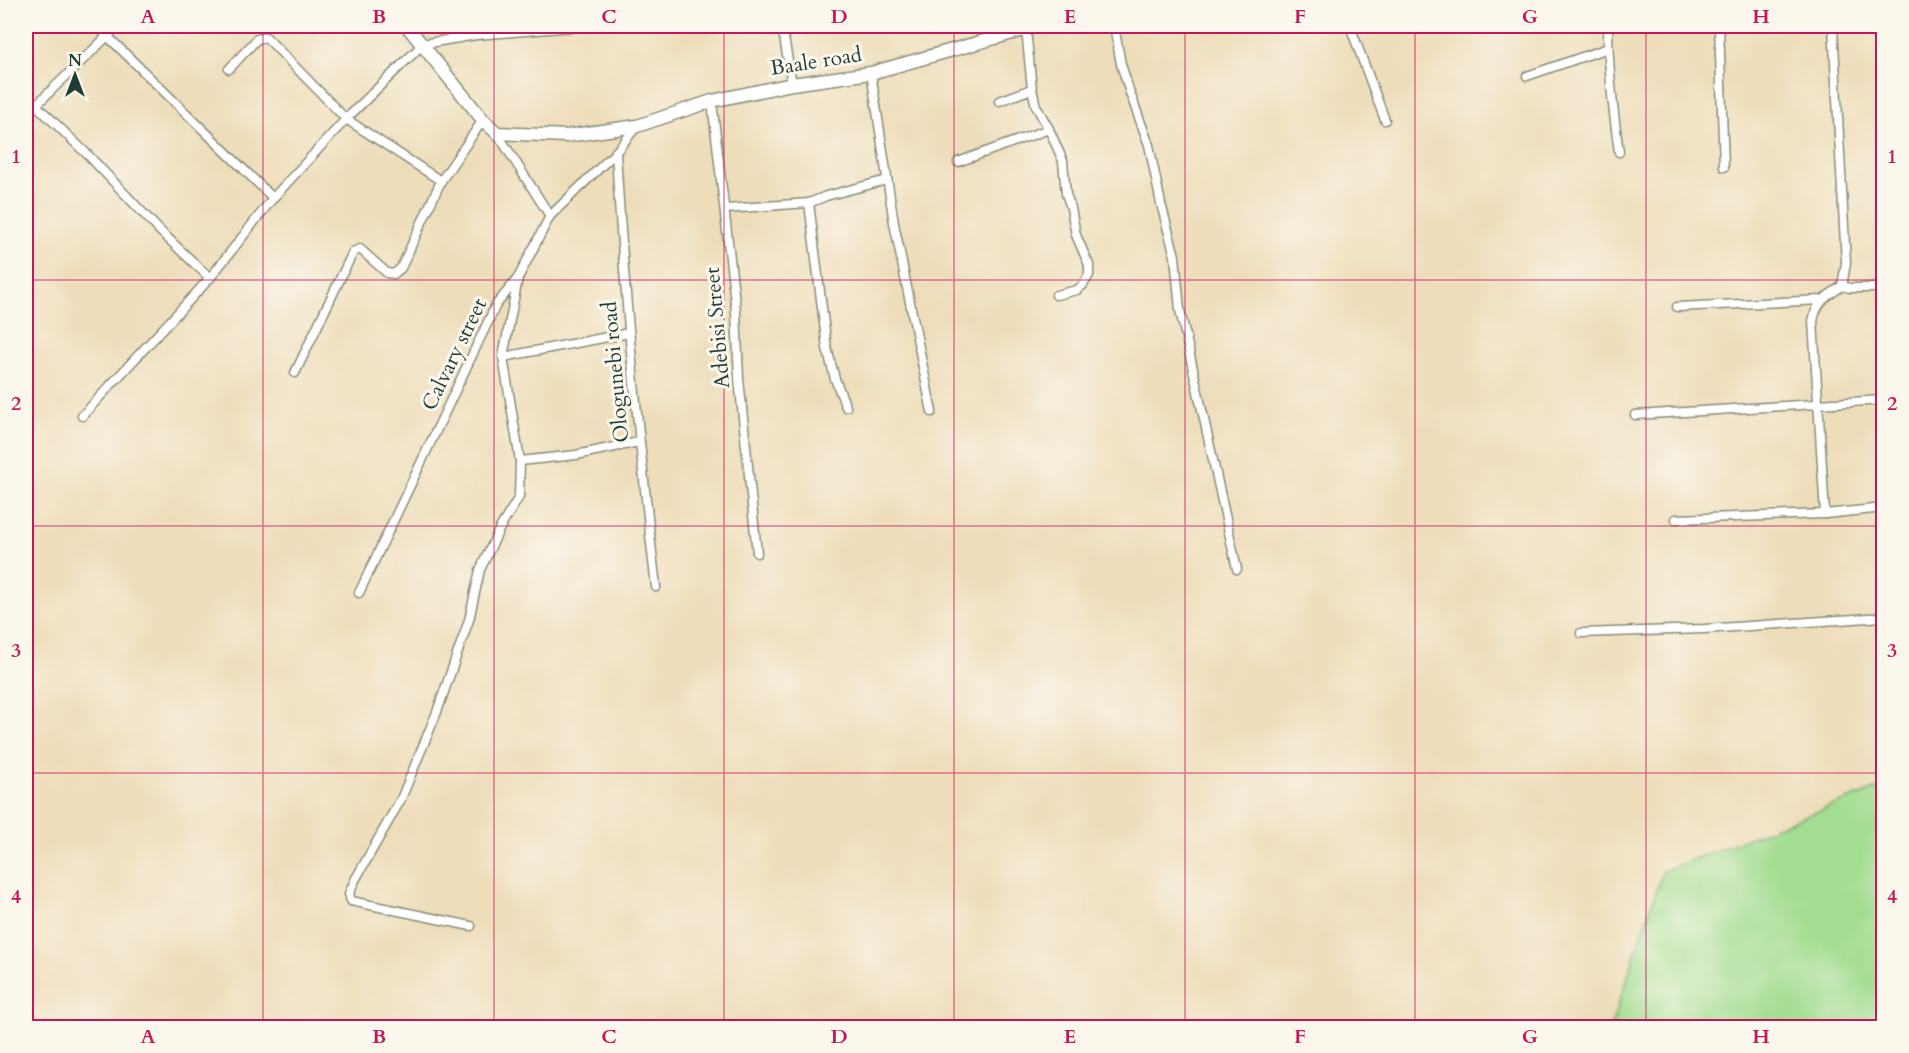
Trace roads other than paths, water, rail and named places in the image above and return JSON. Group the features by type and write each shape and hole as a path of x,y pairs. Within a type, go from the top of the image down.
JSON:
{"street":[{"path":"97,26 273,198"},
{"path":"26,111 36,105 118,26"},
{"path":"407,26 483,120 497,133 550,216"},
{"path":"82,416 210,278 273,198 346,119 423,44 476,35 586,26"},
{"path":"782,26 792,84"},
{"path":"1114,26 1121,64 1149,145 1161,204 1175,255 1180,310 1237,569"},
{"path":"1350,26 1385,120"},
{"path":"1608,26 1612,105 1619,152"},
{"path":"1719,26 1724,167"},
{"path":"1825,514 1813,321 1816,307 1842,286 1846,263 1833,26"},
{"path":"1032,27 1032,89 1036,106 1063,161 1066,194 1076,235 1089,265 1089,275 1083,285 1077,290 1056,296"},
{"name":"Baale road","path":"497,133 566,136 637,126 712,101 792,84 871,73 1032,27"},
{"path":"229,69 257,39 266,38 346,119 441,181"},
{"path":"1527,76 1608,48"},
{"path":"871,73 894,223 932,412"},
{"path":"999,101 1032,89"},
{"name":"Adebisi Street","path":"712,101 736,311 738,369 757,553"},
{"path":"36,105 89,156 160,231 210,278"},
{"path":"294,373 353,252 360,249 387,273 394,274 401,268 441,181 483,120"},
{"name":"Calvary street","path":"359,593 496,305 518,278 550,216 616,152 637,126"},
{"path":"958,162 1049,129"},
{"name":"Ologunebi road","path":"616,152 639,442 656,587"},
{"path":"725,209 809,203 826,196 887,180"},
{"path":"809,203 827,348 835,379 846,407"},
{"path":"471,926 351,901 349,894 401,799 437,712 469,620 480,570 519,497 520,461 503,357 518,278"},
{"path":"1842,286 1884,288"},
{"path":"1677,307 1822,300"},
{"path":"503,357 629,333"},
{"path":"1635,415 1884,400"},
{"path":"520,461 576,455 639,442"},
{"path":"1676,519 1825,514 1884,508"},
{"path":"1581,633 1704,629 1884,617"}]}
